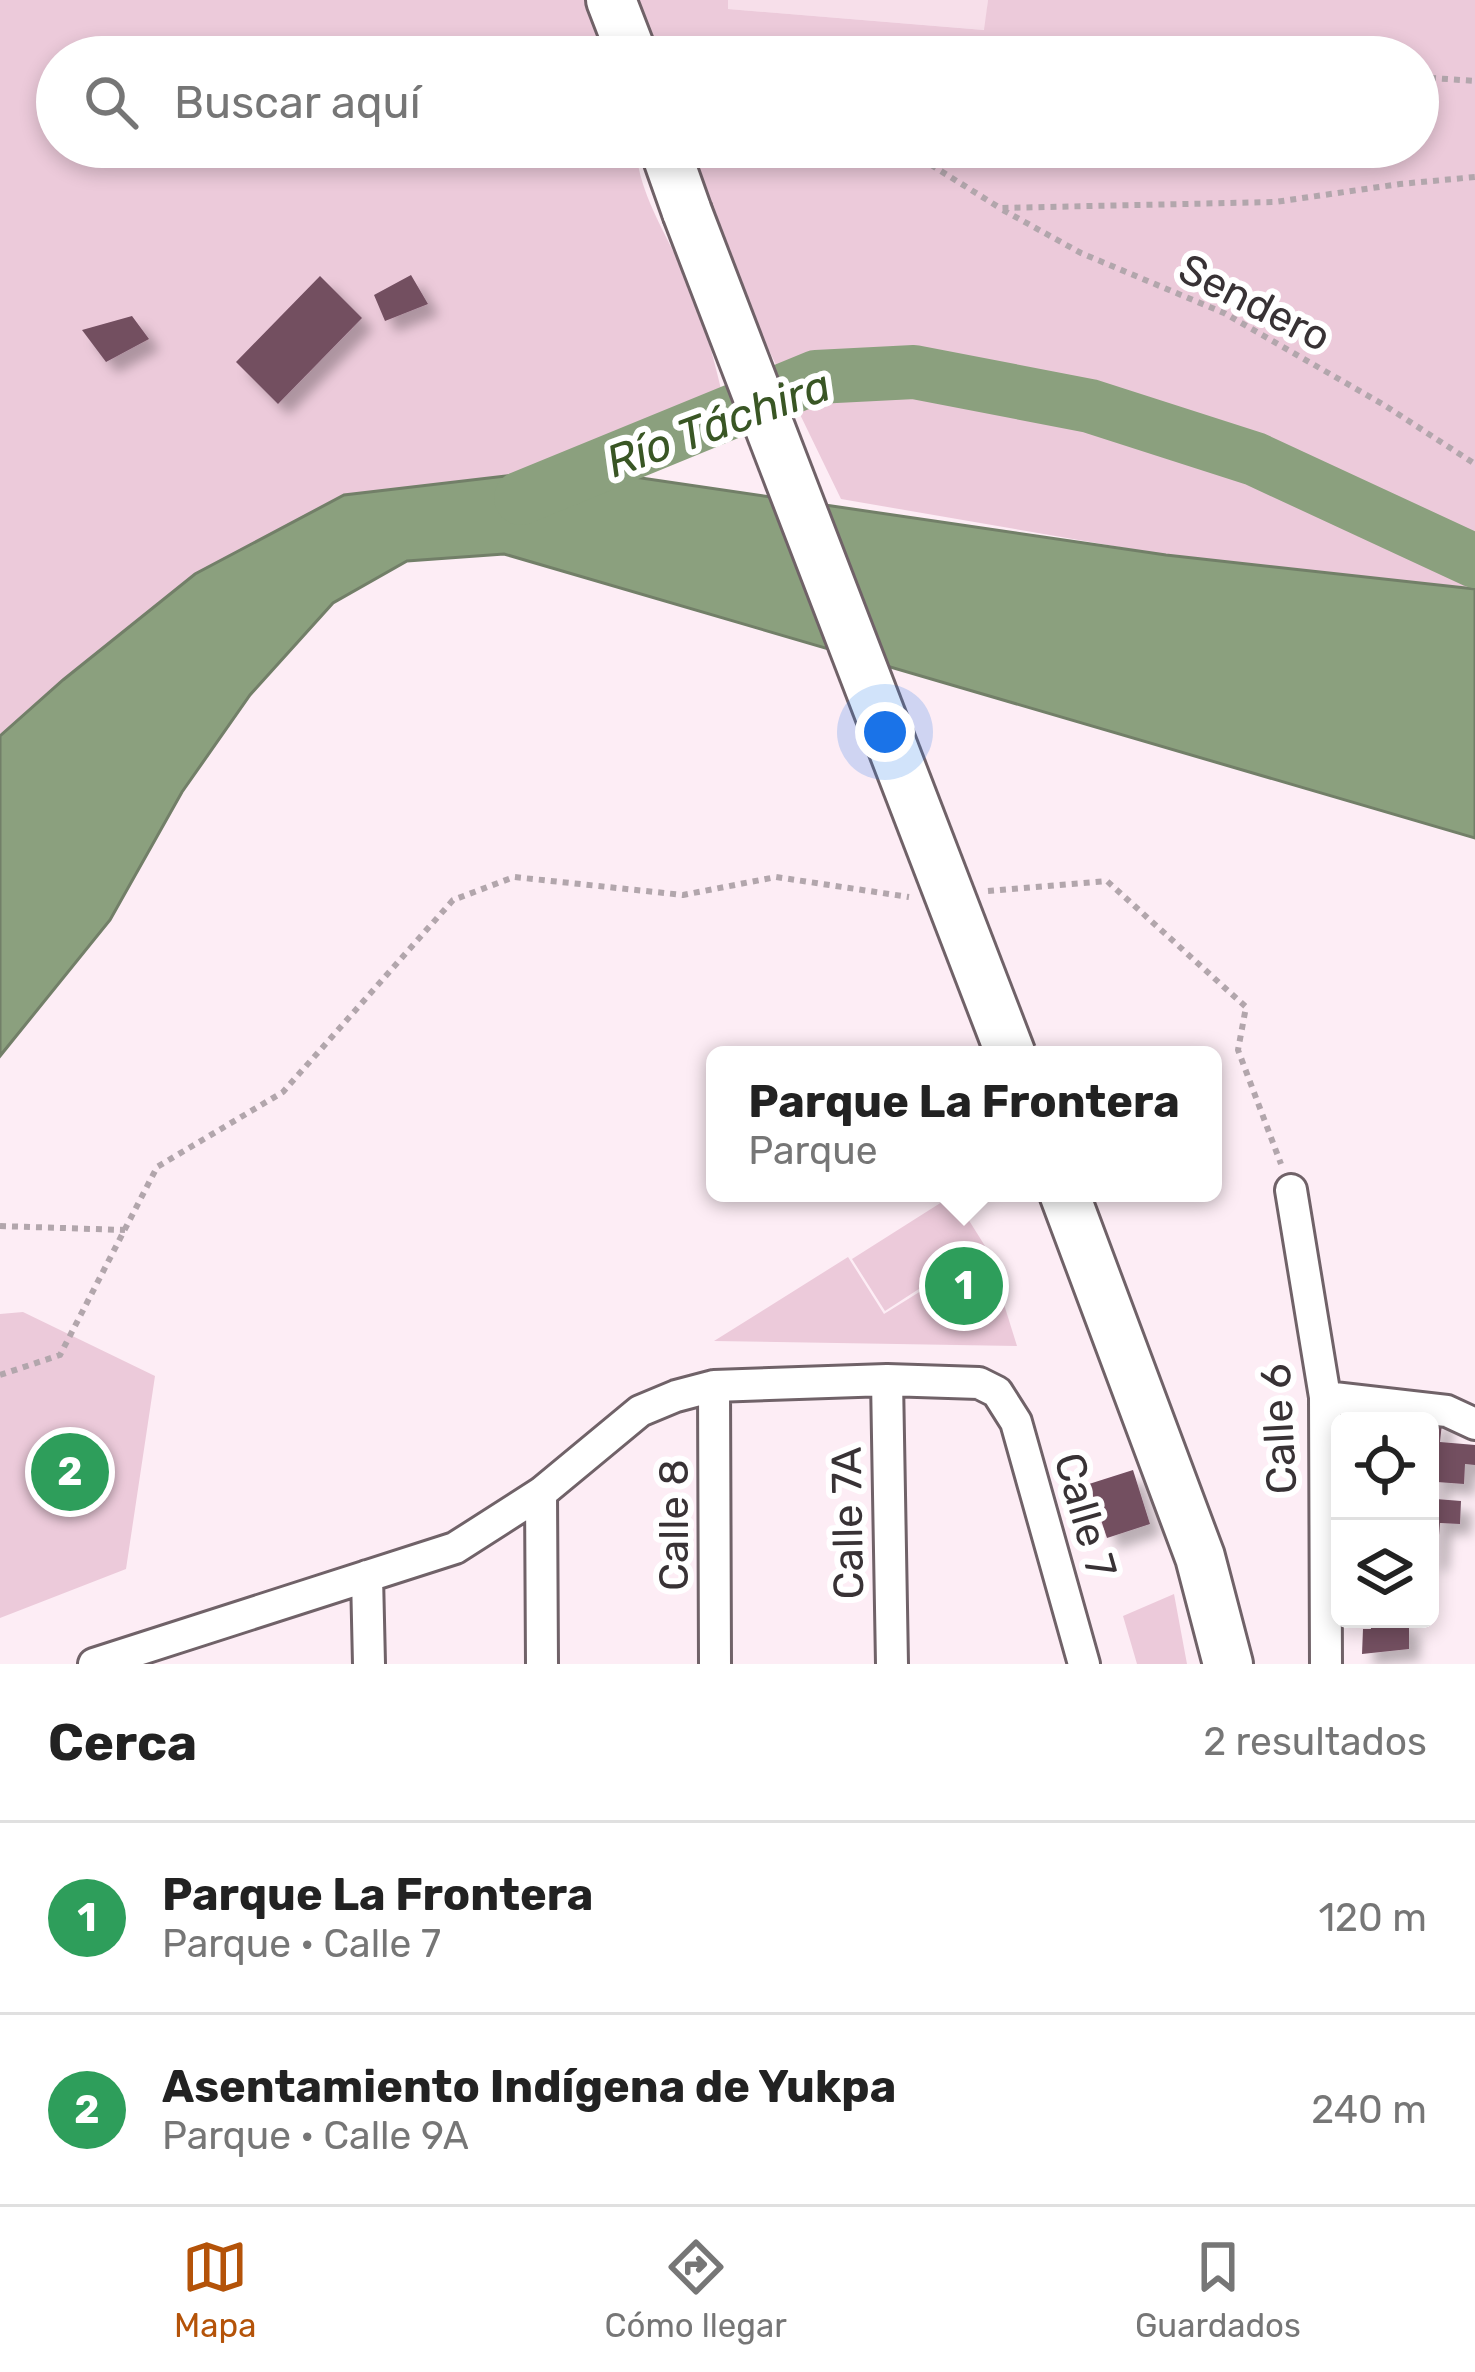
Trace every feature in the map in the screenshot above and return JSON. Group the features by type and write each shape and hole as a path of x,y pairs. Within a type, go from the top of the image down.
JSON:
{"main road":[{"path":"611,0 625,36"},
{"path":"671,168 1008,1046"},
{"path":"1067,1202 1200,1557 1228,1664"}],"street":[{"name":"Calle 6","path":"1291,1190 1324,1396 1326,1664"},
{"path":"94,1664 176,1651 367,1576 455,1548 541,1493 640,1411 714,1386 887,1380"},
{"name":"Calle 7","path":"887,1380 979,1383 997,1392 1016,1421 1084,1664"},
{"name":"Calle 7A","path":"887,1380 892,1664"},
{"name":"Calle 8","path":"714,1386 715,1664"},
{"path":"1324,1396 1447,1411 1475,1424"},
{"path":"541,1493 542,1664"},
{"path":"367,1576 369,1664"}],"path":[{"path":"1439,78 1475,81"},
{"name":"Sendero","path":"936,168 1081,253 1224,313 1384,405 1475,464"},
{"path":"1000,208 1275,202 1475,177"},
{"path":"0,1375 60,1354 157,1167 283,1092 453,900 514,877 683,895 776,877 903,898 926,896"},
{"path":"971,892 1107,881 1246,1007 1238,1050 1291,1190"},
{"path":"0,1226 124,1230"}],"shaded area":[{"path":"0,0 588,0 602,36 36,36 36,168 639,168 702,319 727,415 704,444 619,462 344,496 63,680 0,736"},
{"path":"625,0 728,0 728,9 984,30 988,0 1475,0 1475,589 1166,555 841,499 681,168 1439,168 1439,36 637,36"},
{"path":"728,0 988,0 985,30 727,9"},
{"path":"573,468 1166,555 1475,589 1475,838 504,554 407,561 333,603 250,695 182,792 110,920 0,1056 0,736 195,574 344,495"},
{"path":"942,1202 957,1202 985,1246 885,1311 852,1259"},
{"path":"987,1250 1017,1346 714,1341 848,1257 884,1314"},
{"path":"23,1312 155,1376 126,1569 0,1618 0,1314"},
{"path":"1174,1594 1187,1664 1137,1664 1123,1616"}],"building":[{"path":"411,275 428,304 385,321 374,295"},
{"path":"320,276 362,318 278,404 236,362"},
{"path":"132,316 149,339 106,362 82,330"},
{"path":"1443,1414 1440,1442 1475,1445 1475,1465 1465,1464 1464,1484 1439,1482 1439,1416"},
{"path":"1133,1470 1150,1524 1107,1538 1089,1484"},
{"path":"1439,1499 1461,1501 1460,1524 1440,1523 1439,1535"},
{"path":"1409,1628 1409,1649 1362,1654 1363,1629"}],"waterway":[{"name":"Río Táchira","path":"521,498 816,377 914,372 1090,406 1255,459 1475,561"}],"place":[{"name":"Parque La Frontera","path":"964,1286"},
{"name":"Asentamiento Indígena de Yukpa","path":"70,1472"}]}
